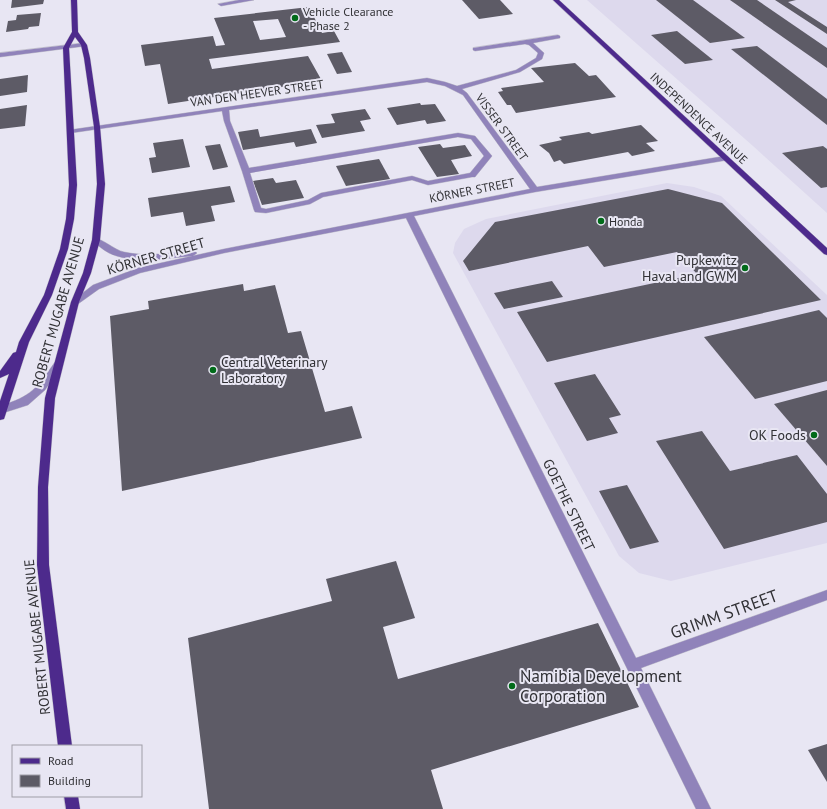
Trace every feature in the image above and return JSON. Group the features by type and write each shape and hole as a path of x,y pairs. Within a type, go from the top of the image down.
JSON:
{"main road":[{"path":"66,48 75,32 74,0"},
{"name":"INDEPENDENCE AVENUE","path":"556,0 827,252"},
{"name":"ROBERT MUGABE AVENUE","path":"65,745 43,565 43,487 50,398 76,302 88,273 96,240 101,184 97,127 84,45 75,32"},
{"name":"ROBERT MUGABE AVENUE","path":"0,412 24,342 48,295 64,249 70,219 73,185 66,48"},
{"path":"0,375 5,372 24,342"},
{"path":"71,797 73,809"}],"street":[{"path":"221,4 251,0"},
{"path":"475,49 558,37"},
{"path":"458,88 518,71 539,59 541,53 531,44 525,42"},
{"path":"0,55 84,45"},
{"name":"VAN DEN HEEVER STREET","path":"70,131 427,80 446,83"},
{"name":"VISSER STREET","path":"446,83 458,88 465,94 535,190"},
{"path":"225,109 227,121 246,171 258,210 266,211 310,202 321,195 412,178 428,182 472,174 488,156 473,136 458,135 246,171"},
{"name":"KÖRNER STREET","path":"76,302 96,287 138,271 224,251 535,190 725,158"},
{"name":"GOETHE STREET","path":"409,215 704,809"},
{"name":"KÖRNER STREET","path":"96,240 112,252 126,256 158,256 224,251"},
{"path":"0,412 24,402 42,388 58,364"},
{"name":"GRIMM STREET","path":"632,665 827,595"}],"shaded area":[{"path":"587,0 827,0 827,213 753,146"},
{"path":"667,183 694,187 721,196 827,295 827,543 671,581 639,573 619,556 453,253 455,243 464,229 486,219"}],"building":[{"path":"12,0 44,0 43,4 11,8"},
{"path":"462,0 500,0 513,14 479,19"},
{"path":"656,0 693,0 745,38 710,43"},
{"path":"730,0 757,0 827,48 827,68"},
{"path":"775,0 796,0 788,2 827,27 827,34"},
{"path":"309,7 322,33 334,31 340,42 209,59 212,69 308,56 322,81 168,104 160,64 145,66 141,45 213,36 216,46 225,45 214,18","holes":["278,19 286,37 260,40 253,21"]},
{"path":"41,13 39,26 6,32 8,21 16,20 17,15"},
{"path":"677,31 713,60 685,64 651,35"},
{"path":"757,46 827,99 827,125 731,49"},
{"path":"342,52 352,72 337,74 327,54"},
{"path":"575,63 589,76 596,75 616,97 516,113 511,105 507,105 498,92 503,91 501,88 544,82 531,68"},
{"path":"28,75 27,92 0,96 0,79"},
{"path":"420,103 421,105 435,104 446,121 427,124 425,120 397,125 387,108"},
{"path":"27,105 25,126 0,129 0,109"},
{"path":"365,109 371,119 360,121 365,131 322,138 316,125 335,123 331,114"},
{"path":"641,125 658,141 646,143 655,151 632,156 628,152 564,164 560,160 554,162 549,153 539,145 562,140 559,137 589,132 592,134"},
{"path":"258,129 260,137 311,129 317,143 296,147 294,142 243,150 238,132"},
{"path":"183,139 190,167 152,173 149,158 156,157 153,143"},
{"path":"220,144 228,167 213,170 205,146"},
{"path":"440,144 443,148 465,145 472,156 451,160 459,174 437,177 418,147"},
{"path":"823,146 827,149 827,187 821,188 782,153"},
{"path":"379,159 390,179 346,186 336,166"},
{"path":"273,178 276,183 296,180 304,198 262,205 253,181"},
{"path":"230,186 235,202 211,206 215,221 186,226 183,212 151,217 148,198"},
{"path":"668,189 722,203 821,300 547,362 517,312 697,274 677,252 604,267 588,246 469,271 463,261 495,222"},
{"path":"552,281 563,297 504,309 494,293"},
{"name":"Central Veterinary Laboratory","path":"243,284 244,291 275,285 288,333 301,331 325,412 352,406 362,438 122,491 110,316 149,309 148,301"},
{"path":"819,310 827,318 827,381 755,399 704,337"},
{"path":"595,374 621,415 609,418 618,433 587,441 554,383"},
{"name":"OK Foods","path":"827,390 827,466 774,404"},
{"path":"702,431 730,471 797,455 827,494 827,522 724,549 656,441"},
{"path":"627,485 659,542 630,549 599,491"},
{"path":"396,561 415,618 383,627 398,679 598,623 639,707 431,770 443,809 209,809 188,638 332,601 326,579"},
{"path":"827,744 827,782 808,750"}],"place":[{"name":"Vehicle Clearance - Phase 2","path":"295,18"},
{"name":"Honda","path":"601,221"},
{"name":"Pupkewitz Haval and GWM","path":"745,268"},
{"name":"Central Veterinary Laboratory","path":"213,370"},
{"name":"OK Foods","path":"814,435"},
{"name":"Namibia Development Corporation","path":"512,686"}]}
